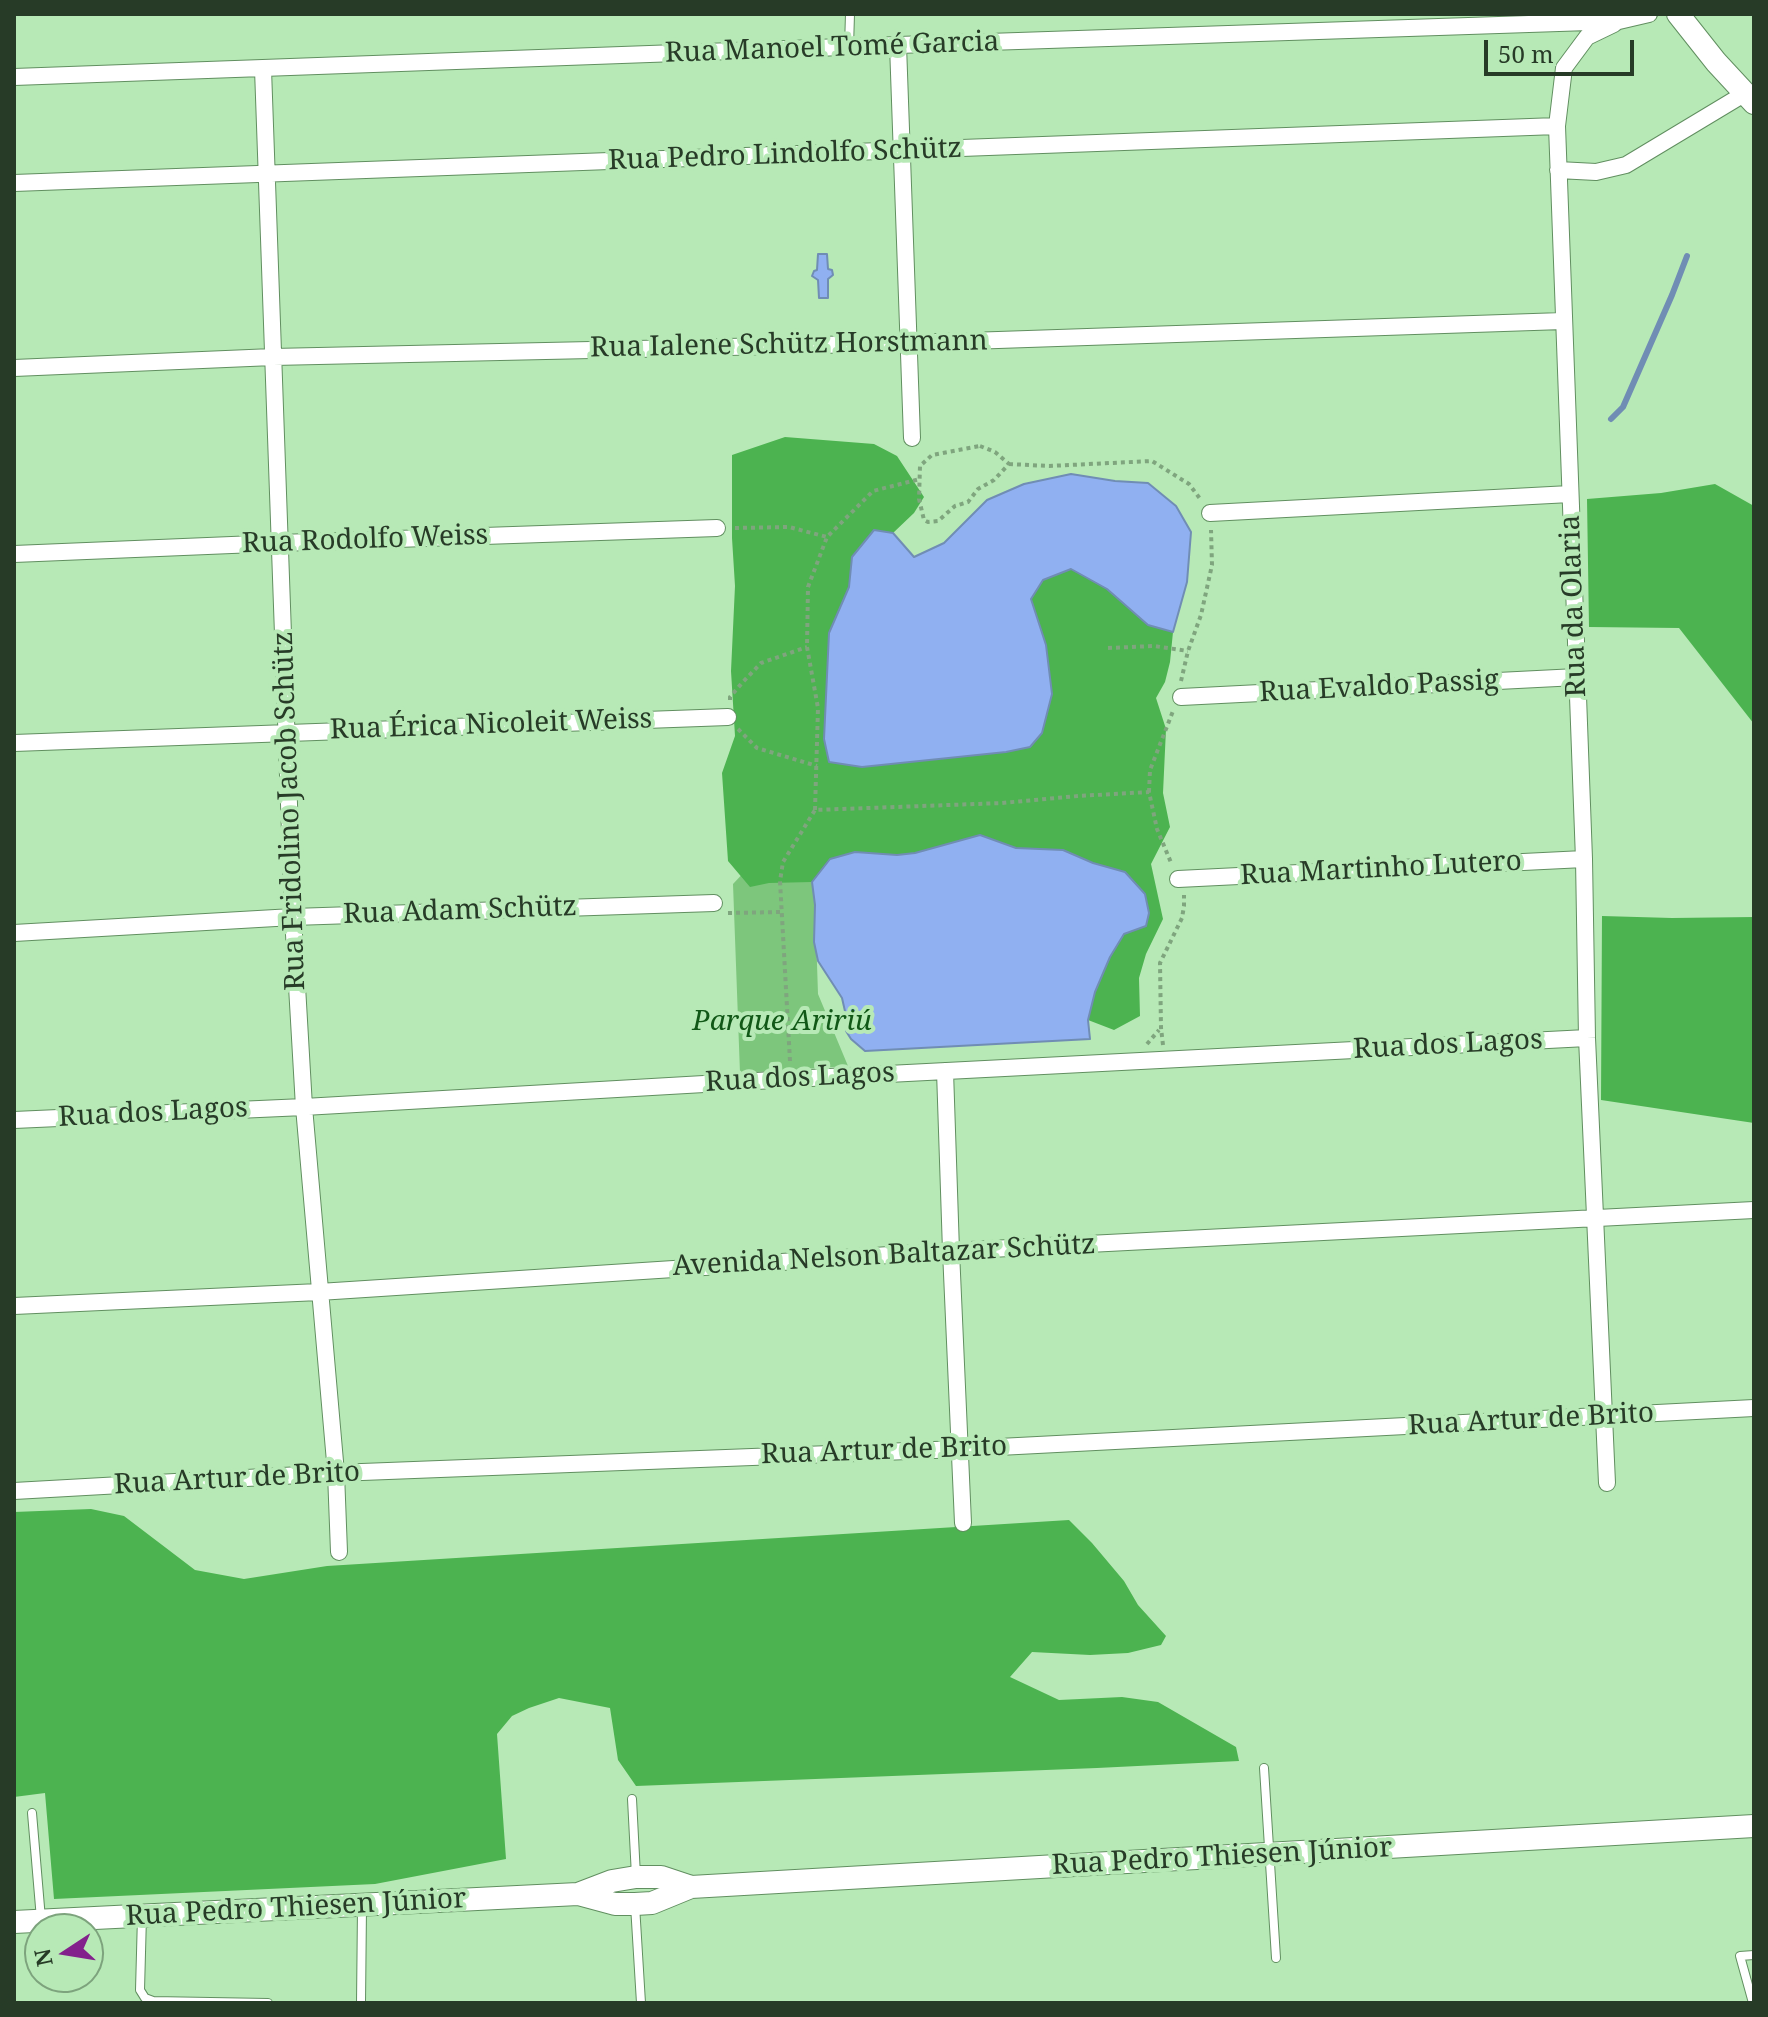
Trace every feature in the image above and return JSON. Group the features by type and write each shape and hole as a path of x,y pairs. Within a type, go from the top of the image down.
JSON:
{"main road":[{"path":"1678,14 1749,98"},
{"name":"Rua Pedro Thiesen Júnior","path":"578,1894 612,1881 636,1877 662,1888 691,1887 1754,1826"},
{"path":"612,1881 610,1897 625,1904"},
{"name":"Rua Pedro Thiesen Júnior","path":"104,1917 578,1894 625,1904 652,1903 662,1888"}],"street":[{"name":"Rua Manoel Tomé Garcia","path":"14,77 1619,21 1649,14"},
{"name":"Rua da Olaria","path":"1607,1483 1587,1038 1584,859 1557,126 1564,68 1587,37 1619,21"},
{"path":"898,45 912,438"},
{"name":"Rua Fridolino Jacob Schütz","path":"263,69 293,917 304,1107 336,1473 339,1552"},
{"path":"1558,170 1596,172 1626,165 1749,98"},
{"name":"Rua Pedro Lindolfo Schütz","path":"14,183 1557,126"},
{"name":"Rua Ialene Schütz Horstmann","path":"14,368 273,357 909,343 1563,321"},
{"path":"1210,513 1570,494"},
{"name":"Rua Rodolfo Weiss","path":"14,554 717,528"},
{"name":"Rua Evaldo Passig","path":"1181,697 1577,677"},
{"name":"Rua Érica Nicoleit Weiss","path":"14,743 728,717"},
{"name":"Rua Martinho Lutero","path":"1178,879 1584,859"},
{"name":"Rua Adam Schütz","path":"14,933 293,917 714,903"},
{"name":"Rua dos Lagos","path":"14,1120 1587,1038"},
{"path":"945,1071 963,1523"},
{"name":"Avenida Nelson Baltazar Schütz","path":"14,1306 319,1292 951,1251 1754,1210"},
{"name":"Rua Artur de Brito","path":"14,1491 336,1473 960,1449 1754,1408"}],"lane":[{"path":"849,47 850,14"},
{"path":"1264,1768 1276,1958"},
{"path":"632,1799 636,1877"},
{"path":"32,1813 40,1913"},
{"path":"625,1904 641,2003"},
{"path":"361,2003 362,1905"},
{"path":"142,1915 140,1990 145,1998 153,2001 268,2003"},
{"path":"1753,2003 1740,1956 1754,1955"}],"path":[{"path":"1009,464 994,480 978,489 968,502 955,506 944,517 933,522 924,520 919,499 920,466 932,455 980,446 995,452 1009,464 1049,466 1152,461 1189,484 1210,513 1212,565 1201,615 1181,678 1181,697 1158,745 1150,770 1149,792 1157,829 1183,891 1184,906 1182,918 1160,963 1161,1028"},
{"path":"790,1058 780,881 783,862 815,810 818,708 807,647 808,587 827,537 873,491 920,479"},
{"path":"717,528 789,527 827,537"},
{"path":"1108,648 1154,646 1188,651"},
{"path":"807,647 761,663 730,697 728,717 757,748 817,766"},
{"path":"815,810 1002,803 1149,792"},
{"path":"714,903 730,914 782,912"}],"green space":[{"path":"785,437 874,444 897,456 924,497 914,513 893,533 874,530 852,557 849,587 829,633 824,739 934,759 1030,747 1046,645 1031,599 1043,580 1072,568 1107,589 1148,625 1173,632 1165,682 1156,698 1166,729 1163,793 1170,827 1151,864 1163,919 1146,954 1139,978 1140,1016 1114,1030 1088,1020 1095,992 1124,934 1146,926 1149,913 1145,894 1125,872 1063,850 1016,848 980,835 915,853 855,852 830,859 812,882 769,883 750,887 728,861 722,773 735,736 731,671 735,586 732,455"},
{"path":"1715,484 1754,506 1754,724 1679,628 1589,627 1587,499 1661,493"},
{"name":"Parque Aririú","path":"781,833 813,845 818,994 848,1066 740,1073 733,884"},
{"path":"1602,916 1754,917 1754,1123 1601,1100"},
{"path":"91,1509 124,1516 195,1570 244,1579 327,1566 1069,1520 1124,1581 1138,1605 1166,1636 1161,1645 1128,1653 1032,1652 1010,1677 1059,1700 1122,1697 1158,1702 1236,1747 1239,1761 636,1786 618,1760 610,1708 559,1698 512,1716 497,1734 506,1859 375,1884 54,1899 45,1793 14,1797 14,1512"}],"water":[{"path":"818,254 827,254 828,269 832,270 833,275 828,279 828,298 819,298 818,280 812,276 817,270"},
{"path":"1071,474 1148,483 1176,506 1191,532 1187,582 1173,632 1148,625 1107,589 1071,569 1043,580 1031,599 1046,645 1052,694 1042,733 1030,747 862,767 829,762 824,739 829,633 849,587 852,557 874,530 893,533 914,557 944,543 987,500 1024,484"},
{"path":"980,835 1016,848 1063,850 1125,872 1145,894 1149,913 1146,926 1124,934 1110,957 1095,992 1088,1020 1090,1039 865,1051 846,1031 842,998 818,961 814,942 812,882 830,859 855,852 915,853"}],"waterway":[{"path":"1611,419 1623,407 1687,256"}]}
